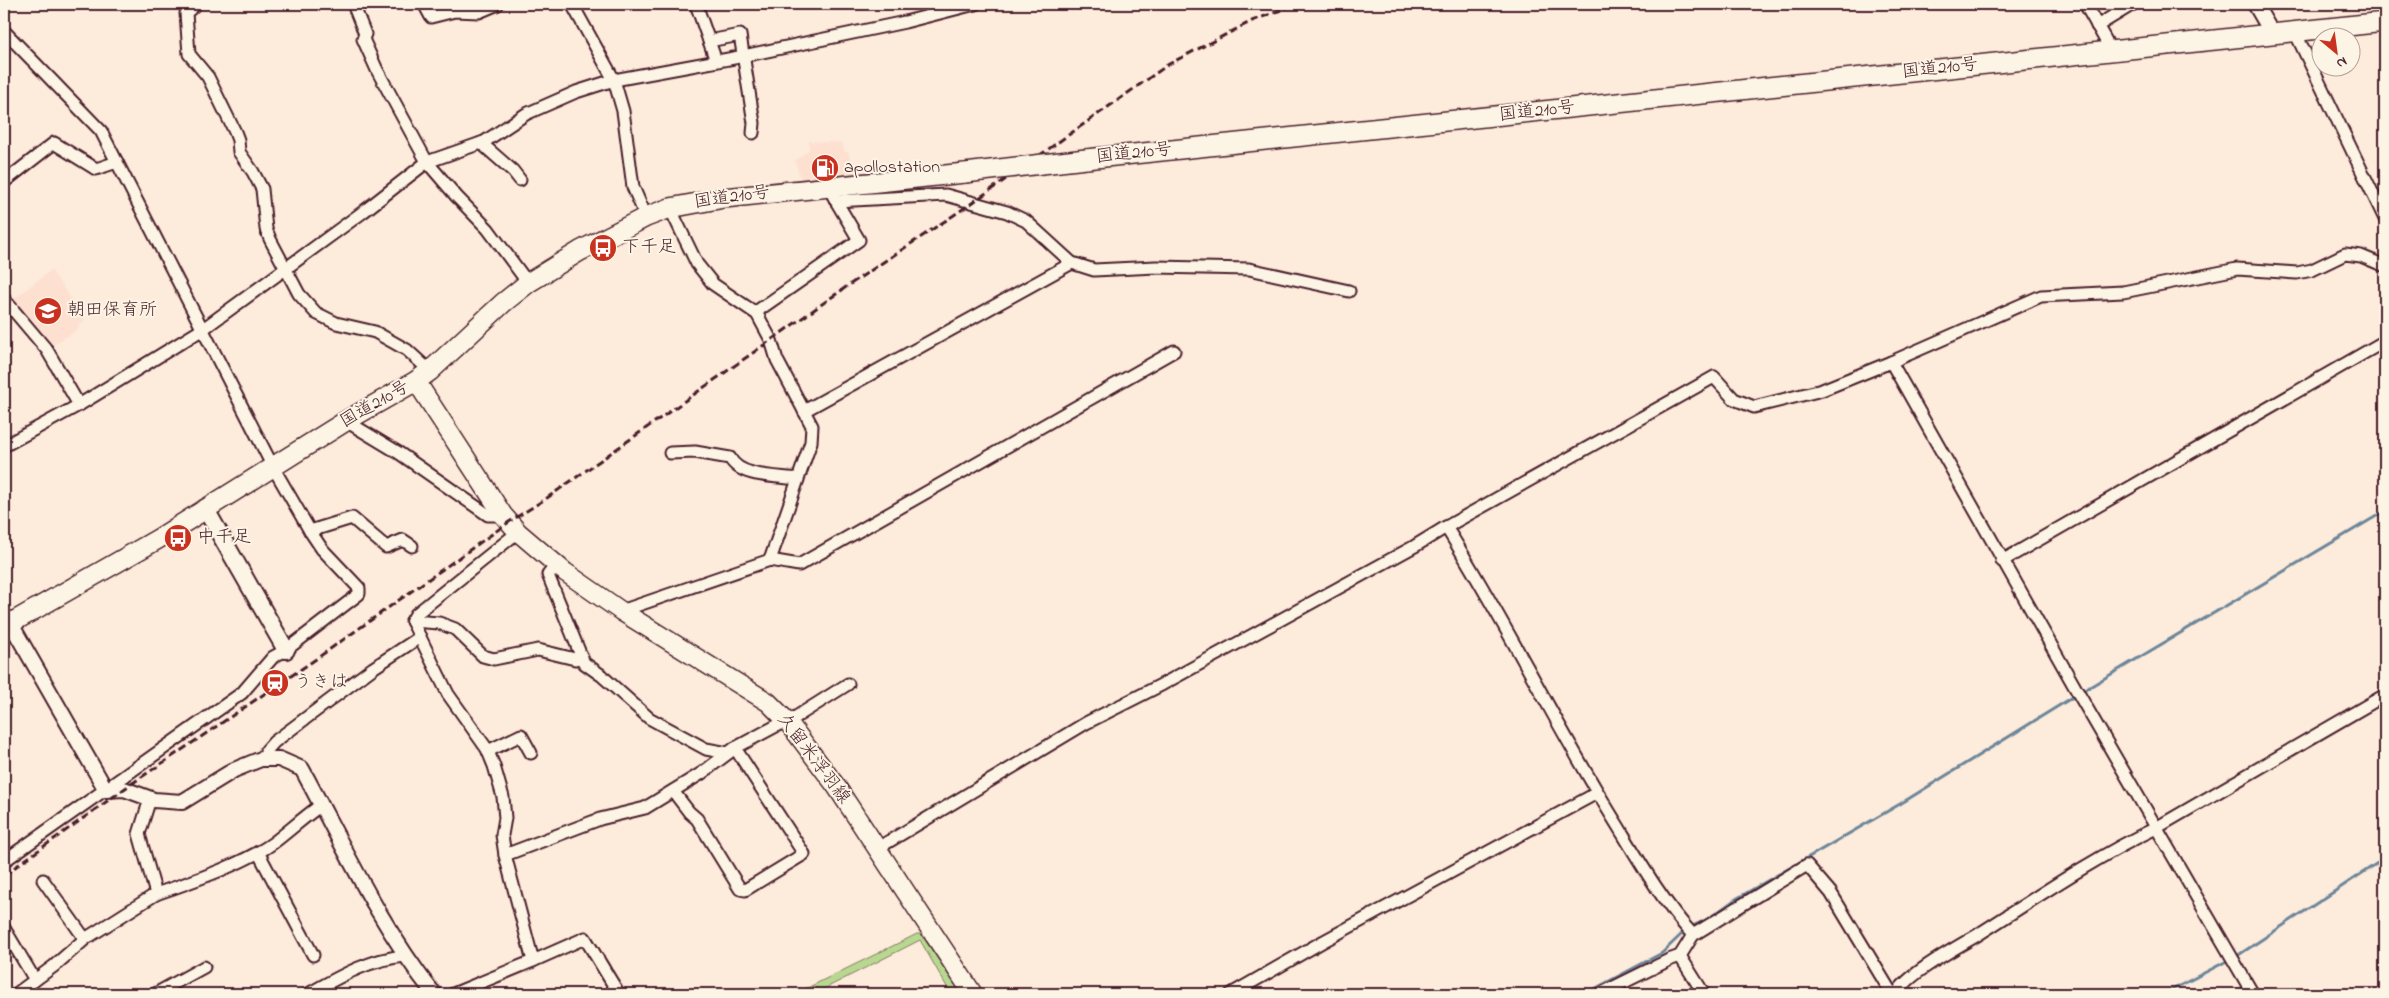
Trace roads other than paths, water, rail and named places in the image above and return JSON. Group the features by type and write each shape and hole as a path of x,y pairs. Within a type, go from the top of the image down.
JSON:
{"highway":[{"name":"国道210号","path":"6,623 150,544 346,421 423,376 528,282 573,255 646,217 670,208 724,198 832,194 965,173 1086,159 2385,22"}],"main road":[{"name":"久留米浮羽線","path":"423,376 503,515 518,532 556,565 621,611 768,702 788,722 810,750 878,848 973,994"},
{"path":"206,508 286,650"}],"street":[{"path":"196,4 186,13 187,50 208,77 235,132 239,152 262,189 266,229 299,294 316,313 336,323 375,332 407,350 423,376"},
{"path":"353,4 364,34 363,38 377,70 427,162 488,229 528,282"},
{"path":"424,4 431,17 455,10 479,12 498,4"},
{"path":"572,4 614,80 623,111 633,187 646,217"},
{"path":"696,4 716,61"},
{"path":"4,446 79,405 203,329 427,162 481,143 526,114 576,92 614,80 744,56 942,8 975,4"},
{"path":"2085,4 2106,41 2109,52"},
{"path":"2098,26 2133,4"},
{"path":"2255,4 2273,35"},
{"path":"4,31 101,131 273,467 322,549 359,588 360,594 286,650 273,657 242,693 4,861"},
{"path":"2295,32 2385,219"},
{"path":"709,41 740,35 754,123 753,133"},
{"path":"4,182 54,142 96,169 117,162"},
{"path":"481,143 513,171 520,180"},
{"path":"832,194 946,195 1007,212 1026,221 1072,263 1094,270 1156,267 1249,269 1348,291"},
{"path":"757,314 760,309 859,240 832,194"},
{"path":"670,208 697,264 720,289 757,314 770,340 777,360 812,426 811,442 770,560"},
{"path":"878,848 1086,723 1163,684 1415,546 1446,526 1714,377 1734,399 1754,407 1822,390 2041,296 2123,292 2237,269 2297,273 2312,270 2345,254 2362,256 2385,266"},
{"path":"804,411 1072,263"},
{"path":"4,299 47,350 79,405"},
{"path":"2002,561 2385,341"},
{"path":"621,611 770,560 798,565 1174,351"},
{"path":"1891,362 2002,561 2253,994"},
{"path":"346,421 399,453 488,516 503,515"},
{"path":"670,453 695,452 730,458 736,467 750,472 798,479"},
{"path":"310,531 352,518 386,548 403,540 412,546"},
{"path":"1446,526 1597,793 1663,898 1688,930"},
{"path":"412,621 416,614 455,581 518,532"},
{"path":"556,565 548,575 584,663 601,675 649,718 706,749 732,750"},
{"path":"412,621 448,694 488,751 503,798 505,818 502,835 505,855 533,961"},
{"path":"412,621 439,623 455,629 483,656 494,659 538,650 575,658 582,657"},
{"path":"6,623 106,790"},
{"path":"268,759 266,750 274,742 373,668 420,637"},
{"path":"505,855 600,819 645,808 702,773 732,750 780,724 788,722 848,684"},
{"path":"1896,994 1900,987 1933,963 2118,846 2156,828 2385,695"},
{"path":"488,751 522,735 532,753"},
{"path":"673,791 688,812 697,818 740,889 745,890 804,854 732,750"},
{"path":"106,790 124,789 150,799 182,802 234,770 262,759 279,759 302,769 378,912 405,956 434,994"},
{"path":"1231,994 1322,942 1597,793"},
{"path":"150,799 139,834 156,894"},
{"path":"16,994 30,987 85,939 156,894 186,884 258,852 272,844 321,805"},
{"path":"258,852 313,955"},
{"path":"1704,994 1680,956 1688,930 1807,865 1831,893 1892,994"},
{"path":"43,880 85,939"},
{"path":"4,928 30,987"},
{"path":"453,994 585,938 619,994"},
{"path":"308,994 362,965 390,957 405,956"},
{"path":"1600,994 1680,956"},
{"path":"155,994 204,967"}],"waterway":[{"path":"2083,691 2385,511"},
{"path":"1690,927 1708,919 1736,899 1900,804 2073,697"},
{"path":"2237,956 2385,858"},
{"path":"1585,994 1662,953 1685,931"},
{"path":"2164,994 2225,962"}],"railway":[{"path":"4,875 124,789 316,659 509,522 547,498 849,285 972,203 1169,64 1252,21 1297,4"}],"place":[{"name":"apollostation","path":"825,168"},
{"name":"下千足","path":"603,248"},
{"name":"朝田保育所","path":"48,311"},
{"name":"中千足","path":"178,538"},
{"name":"うきは","path":"275,683"}]}
